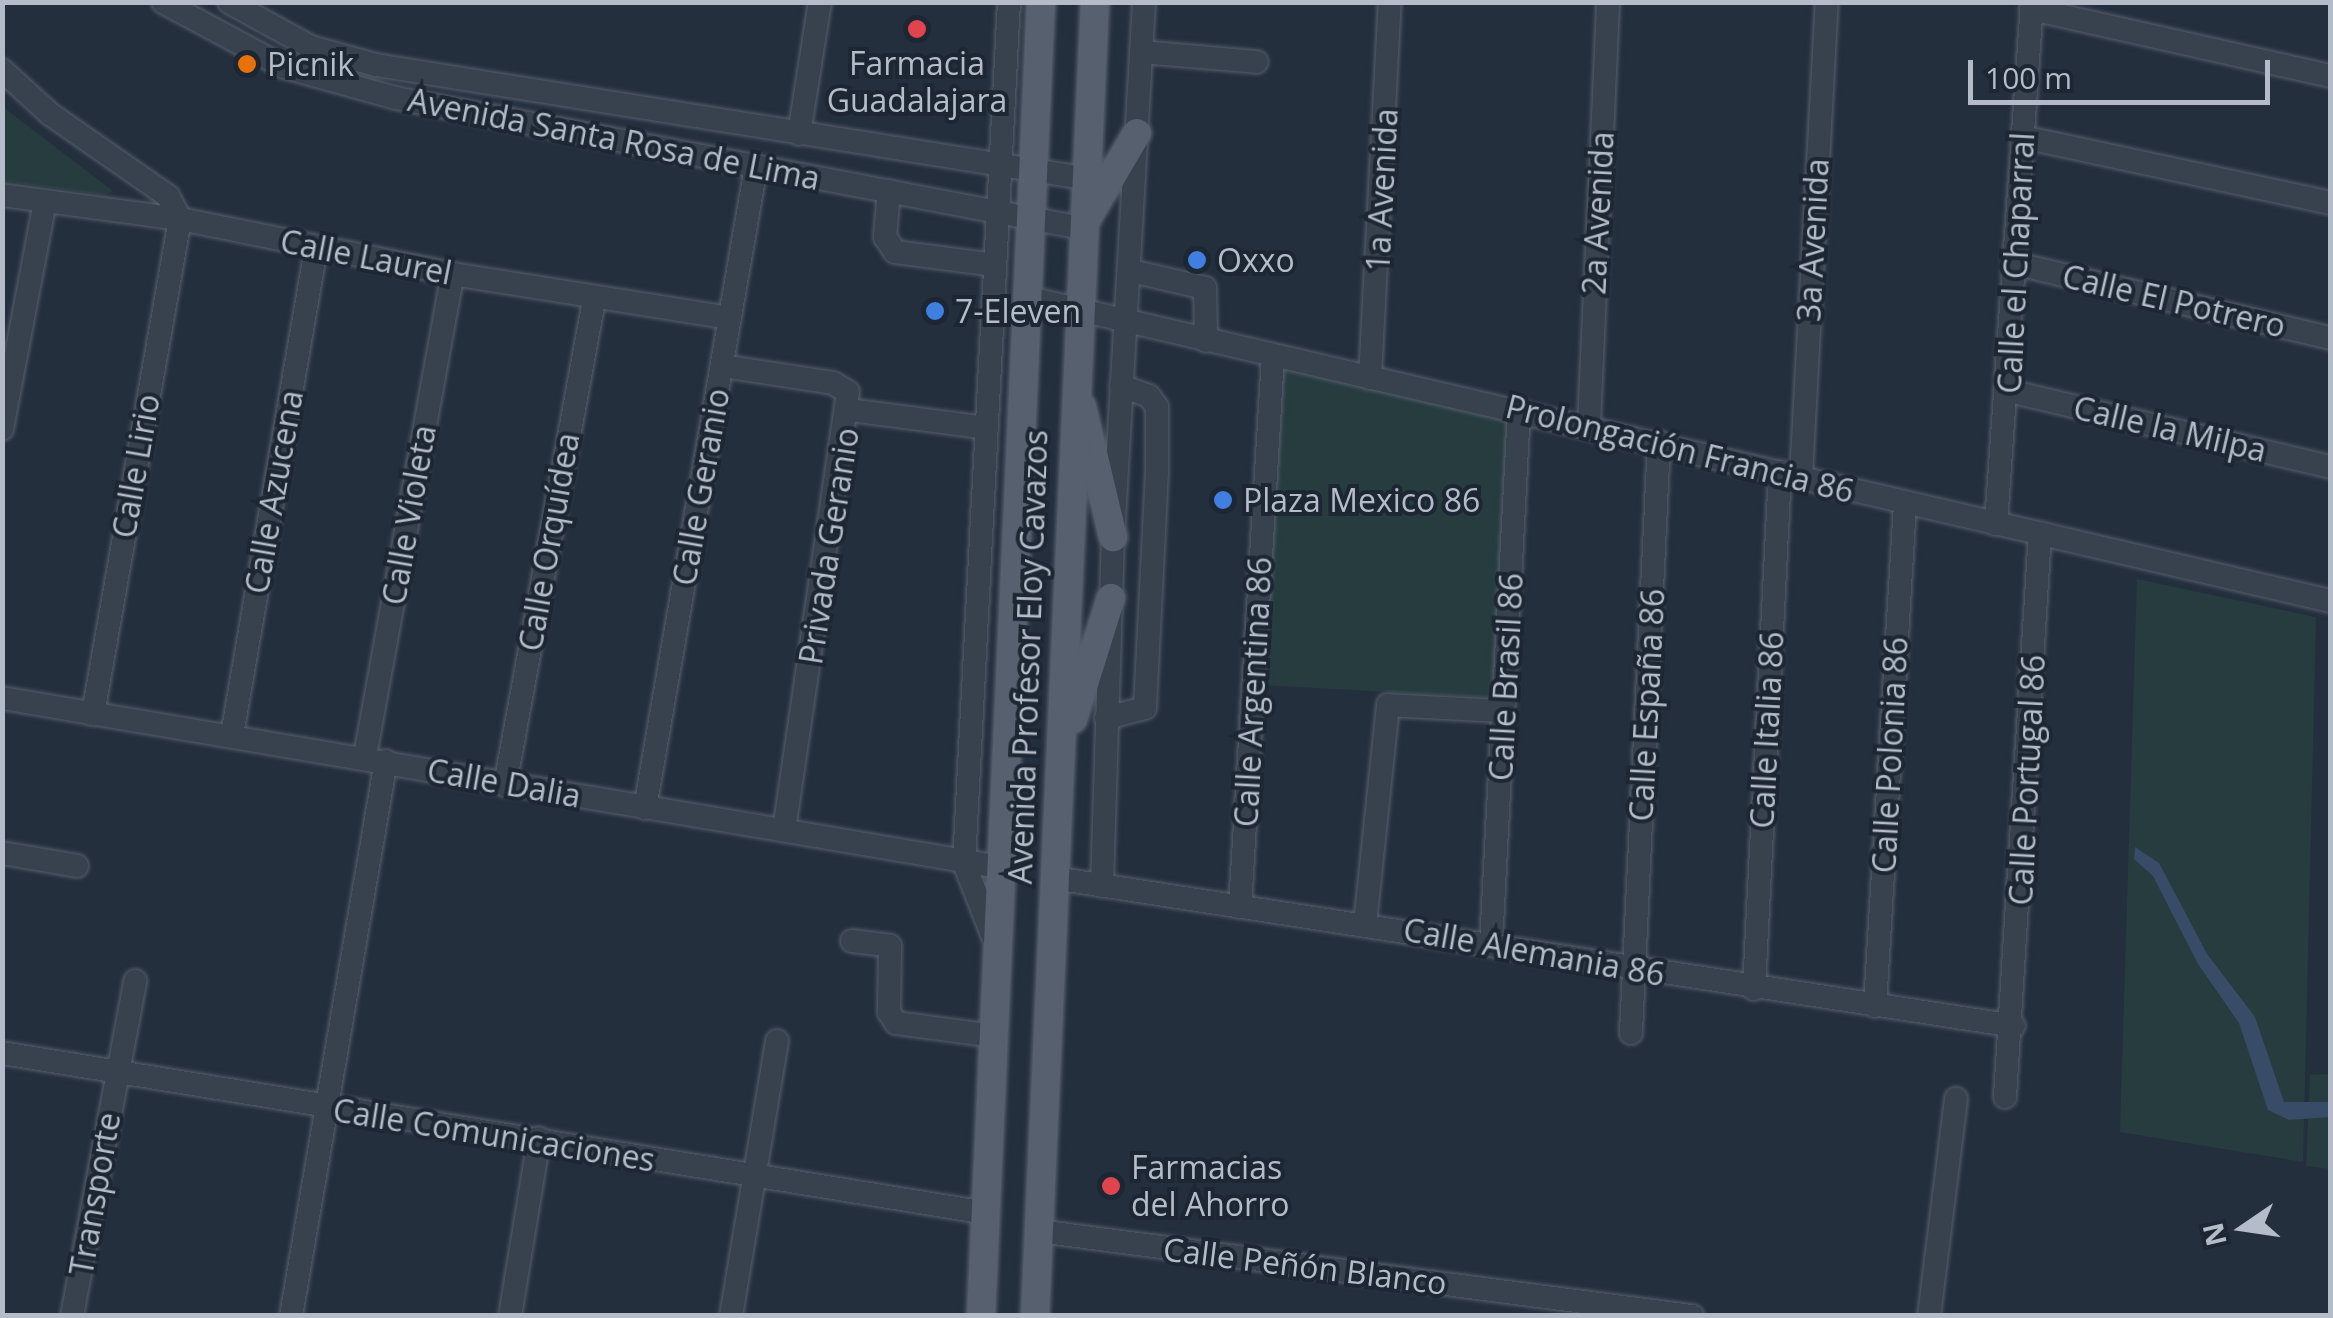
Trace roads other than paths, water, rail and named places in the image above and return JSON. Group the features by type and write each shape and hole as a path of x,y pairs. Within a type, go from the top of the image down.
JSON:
{"main road":[{"name":"Avenida Profesor Eloy Cavazos","path":"981,1316 1006,868 1041,2"},
{"name":"Avenida Profesor Eloy Cavazos","path":"1035,1316 1062,748 1077,310 1096,2"},
{"path":"1082,228 1137,133"},
{"path":"1075,380 1113,537"},
{"path":"1062,748 1111,598"}],"street":[{"name":"Avenida Santa Rosa de Lima","path":"163,2 246,50 335,83 1082,228"},
{"name":"Avenida Santa Rosa de Lima","path":"229,2 264,11 311,46 376,65 1034,174 1084,178"},
{"path":"799,134 820,2"},
{"path":"999,952 964,863 1009,2"},
{"path":"1102,886 1113,537 1121,386 1130,323 1144,2"},
{"name":"1a Avenida","path":"1370,378 1390,2"},
{"name":"2a Avenida","path":"1589,424 1608,2"},
{"name":"3a Avenida","path":"1790,474 1828,2"},
{"path":"2031,6 2330,76"},
{"name":"Calle el Chaparral","path":"1996,524 2017,264 2031,6"},
{"path":"1141,52 1256,62"},
{"path":"2,70 50,114 160,189 180,218"},
{"path":"2023,137 2330,202"},
{"name":"Calle Geranio","path":"645,808 756,167"},
{"path":"889,191 885,238 895,252 995,266"},
{"name":"Calle Laurel","path":"2,194 180,218 316,248 594,300 730,318"},
{"path":"2,429 44,202"},
{"name":"Calle Lirio","path":"92,714 180,218"},
{"name":"Calle Azucena","path":"232,735 316,248"},
{"name":"Calle El Potrero","path":"2017,264 2330,338"},
{"path":"1130,270 1205,288 1206,341"},
{"name":"Calle Violeta","path":"291,1316 328,1110 375,759 454,274"},
{"name":"Prolongación Francia 86","path":"1029,298 1274,357 1589,424 1904,504 2330,601"},
{"name":"Calle Orquídea","path":"505,785 594,300"},
{"name":"Calle Argentina 86","path":"1240,907 1274,357"},
{"name":"Privada Geranio","path":"722,366 833,383 848,392 850,410 784,830"},
{"path":"1106,718 1145,708 1158,472 1157,407 1149,396 1121,386"},
{"name":"Calle la Milpa","path":"2008,392 2330,467"},
{"name":"Calle Brasil 86","path":"1492,944 1519,409"},
{"path":"850,410 986,428"},
{"name":"Calle España 86","path":"1631,1033 1659,442"},
{"name":"Calle Italia 86","path":"1754,989 1790,474"},
{"name":"Calle Polonia 86","path":"1875,1006 1904,504"},
{"name":"Calle Portugal 86","path":"2006,1098 2014,1026 2040,533"},
{"name":"Calle Dalia","path":"2,698 1006,868"},
{"path":"1365,924 1390,703 1504,711"},
{"path":"2,853 77,866"},
{"name":"Calle Alemania 86","path":"1054,878 1492,944 1754,989 2014,1026"},
{"path":"852,941 890,946 889,1012 896,1023 995,1036"},
{"name":"Transporte","path":"72,1316 135,981"},
{"path":"732,1316 777,1040"},
{"name":"Calle Comunicaciones","path":"2,1054 328,1110 539,1138 755,1178 987,1213"},
{"path":"1930,1316 1956,1099"},
{"path":"510,1316 539,1138"},
{"name":"Calle Peñón Blanco","path":"1038,1231 1692,1316"}],"water":[{"path":"2135,847 2159,863 2207,954 2255,1017 2284,1102 2330,1102 2330,1117 2289,1120 2268,1110 2239,1023 2198,964 2153,876 2134,859"}],"place":[{"name":"Farmacia Guadalajara","path":"917,29"},
{"name":"Picnik","path":"247,64"},
{"name":"Oxxo","path":"1197,260"},
{"name":"7-Eleven","path":"935,311"},
{"name":"Plaza Mexico 86","path":"1223,500"},
{"name":"Farmacias del Ahorro","path":"1111,1186"}]}
